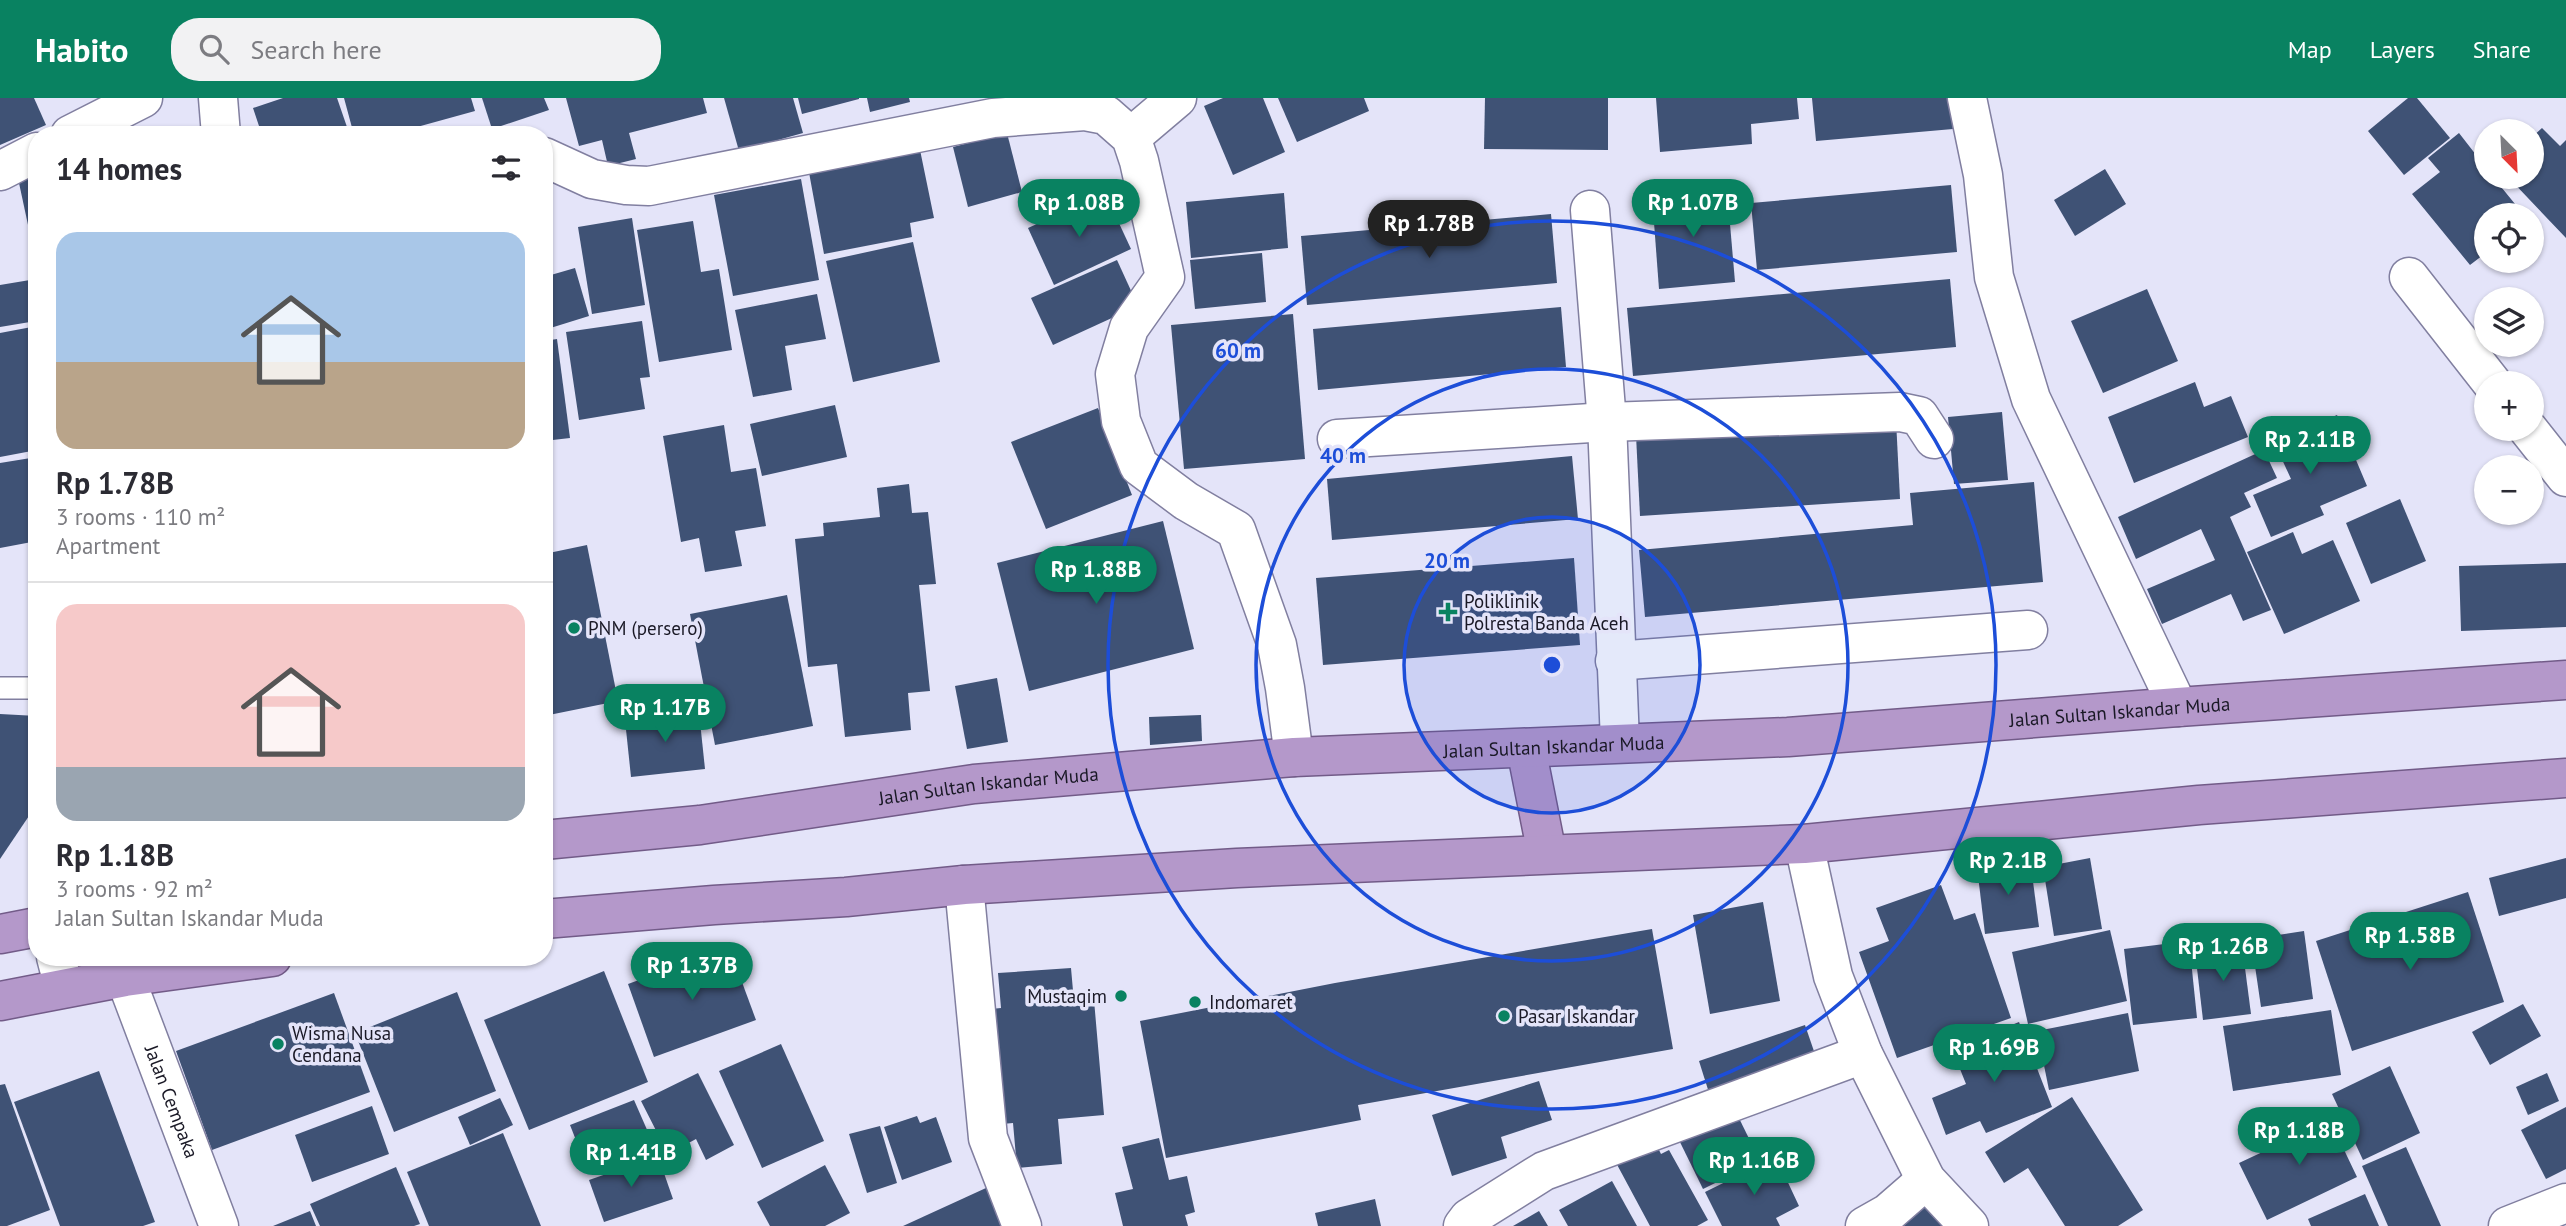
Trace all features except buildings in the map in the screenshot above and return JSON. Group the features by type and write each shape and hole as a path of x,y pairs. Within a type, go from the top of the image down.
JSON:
{"highway":[{"name":"Jalan Sultan Iskandar Muda","path":"553,839 700,825 974,784 1294,757 1788,737 2566,680"},
{"path":"1526,748 1547,854"},
{"path":"553,918 846,897 964,885 1237,868 1804,844 2199,805 2566,778"},
{"path":"0,934 28,929"},
{"path":"0,1001 60,973 122,967"}],"street":[{"path":"89,126 143,98"},
{"path":"218,98 220,126"},
{"path":"1130,137 1177,98"},
{"path":"1967,98 1983,175 1994,277 2031,399 2178,707"},
{"path":"553,161 592,179 649,186 993,118 1085,111 1105,115 1130,137 1139,161 1165,277 1129,328 1115,374 1121,421 1139,466 1186,501 1236,530 1277,645 1294,757"},
{"path":"0,171 28,157"},
{"path":"1590,210 1606,422 1620,742"},
{"path":"2409,276 2483,371"},
{"path":"1337,439 1606,422 1900,412 1919,416 1934,439"},
{"path":"2538,441 2566,477"},
{"path":"1615,661 2028,630"},
{"path":"1804,844 1833,976 1863,1054 1926,1180 1969,1226"},
{"path":"964,885 988,1138 1022,1226"},
{"name":"Jalan Cempaka","path":"122,967 219,1226"},
{"path":"1463,1226 1469,1219 1544,1171 1863,1054"},
{"path":"1865,1226 1888,1213 1926,1180"},
{"path":"2508,1226 2566,1203"}],"lane":[{"path":"0,688 28,688"}],"place":[{"name":"Poliklinik Polresta Banda Aceh","path":"1448,612"},
{"name":"PNM (persero)","path":"574,628"},
{"name":"Mustaqim","path":"1121,996"},
{"name":"Indomaret","path":"1195,1002"},
{"name":"Pasar Iskandar","path":"1504,1016"},
{"name":"Wisma Nusa Cendana","path":"278,1044"}]}
